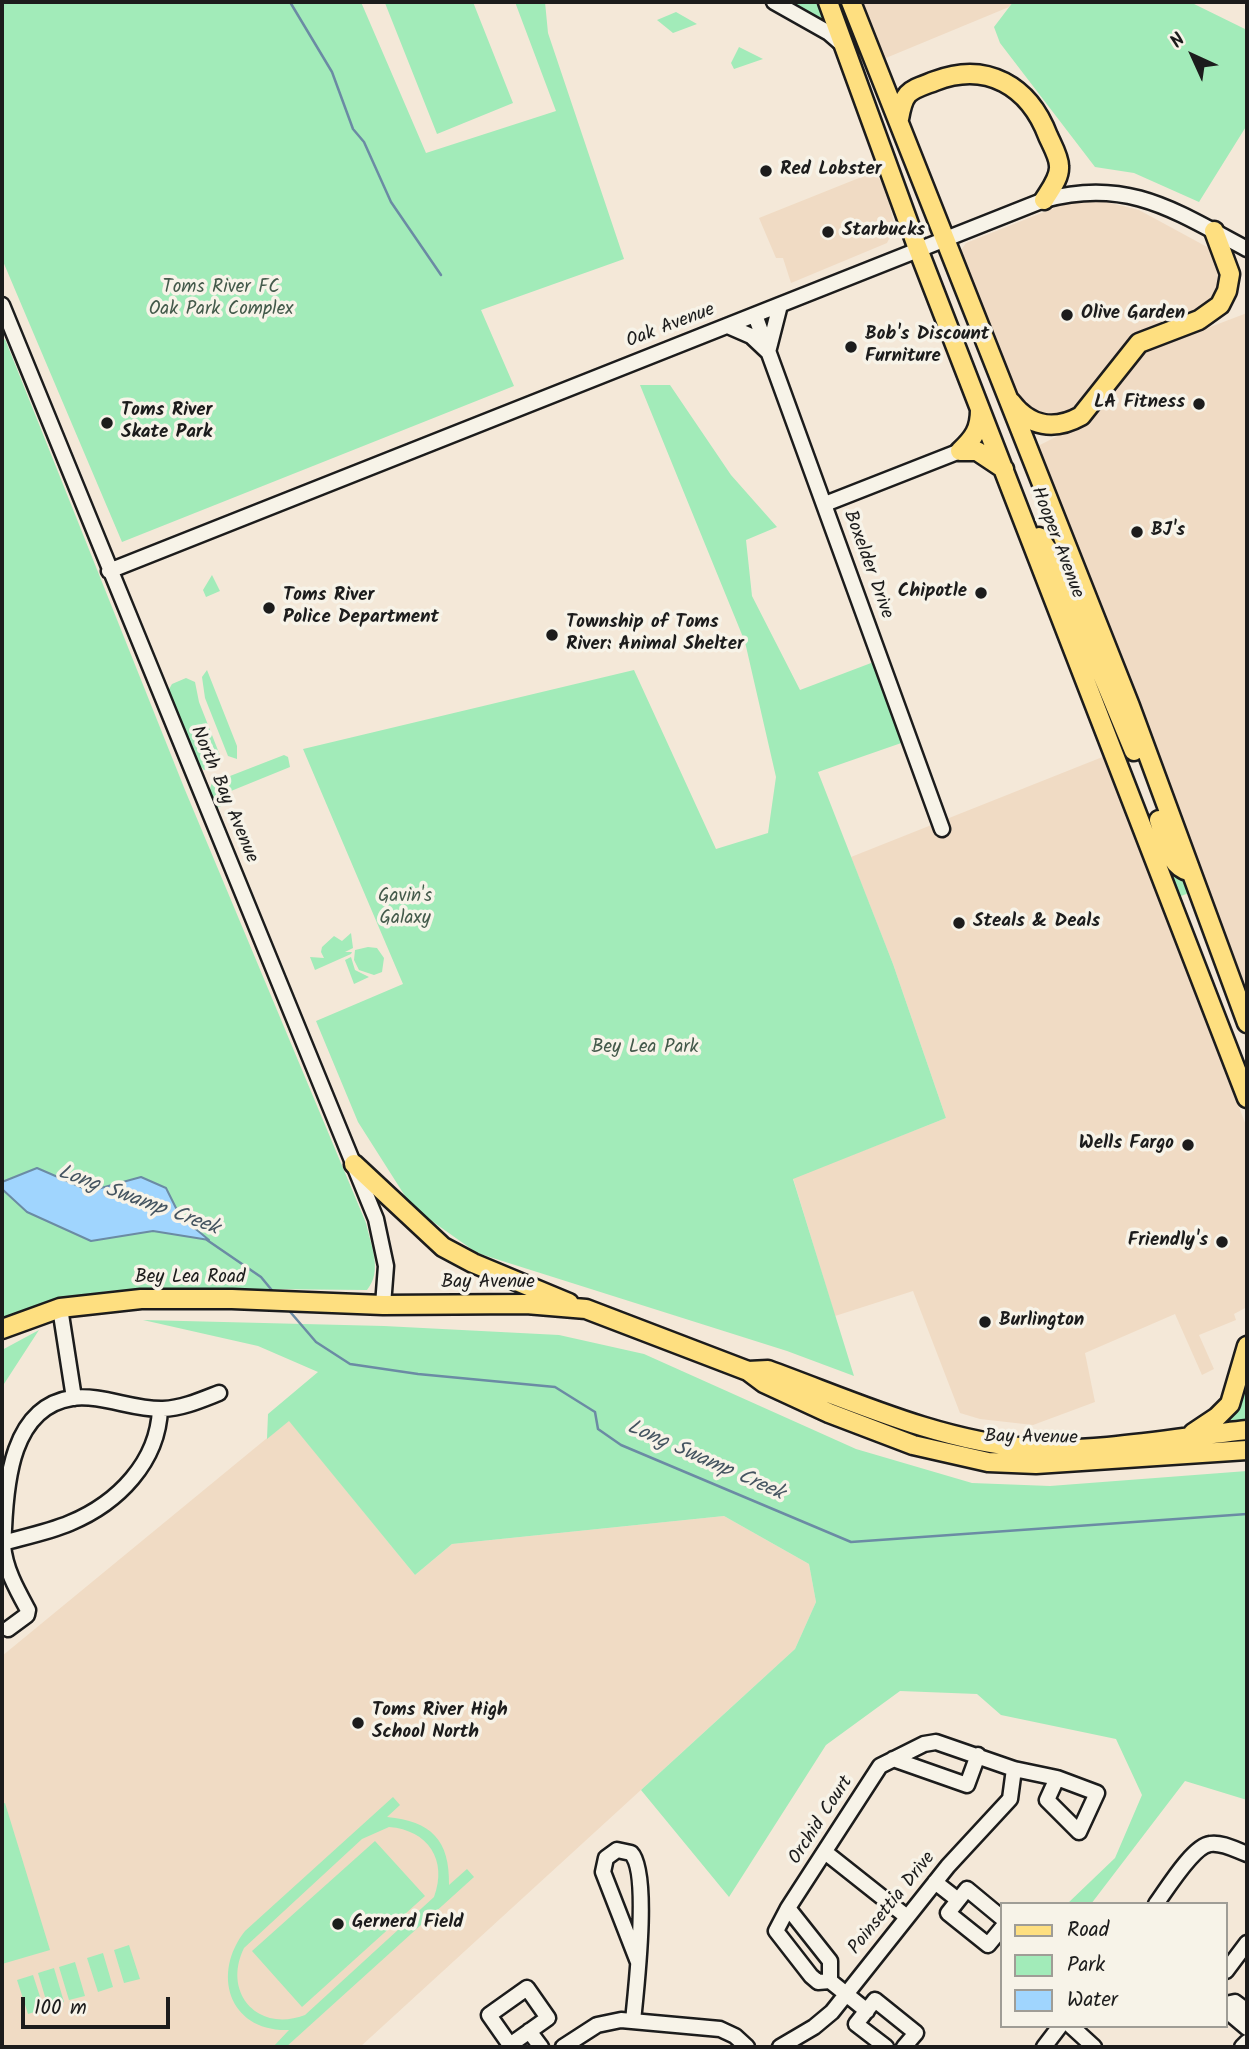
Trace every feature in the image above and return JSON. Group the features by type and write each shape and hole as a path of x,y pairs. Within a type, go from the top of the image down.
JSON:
{"main road":[{"name":"Hooper Avenue","path":"828,2 918,249 1243,1079 1247,1098"},
{"name":"Hooper Avenue","path":"851,2 1130,706 1247,1023"},
{"path":"899,123 903,98 910,91 953,74 983,73 1004,79 1019,90 1041,116 1059,165 1058,175 1044,200"},
{"path":"1003,391 1021,415 1038,425 1068,423 1081,416 1139,343 1199,320 1220,304 1227,291 1230,274 1214,232"},
{"path":"960,451 974,438 980,423 980,407"},
{"path":"960,451 977,451 1005,470"},
{"path":"1019,505 1055,561 1135,754 1173,862 1181,870 1191,872"},
{"path":"1191,950 1206,909"},
{"path":"354,1164 443,1247 473,1263 586,1309"},
{"name":"Bey Lea Road","path":"2,1329 60,1308 141,1299 383,1305"},
{"name":"Bay Avenue","path":"383,1305 526,1304 586,1309 748,1371 764,1383 829,1413 913,1445 988,1462 1036,1464 1247,1450"},
{"path":"1188,1436 1217,1418 1230,1404 1247,1346"},
{"name":"Bay Avenue","path":"748,1371 768,1370 905,1420 998,1444 1069,1449 1247,1430"},
{"path":"1221,1452 1247,1461"}],"street":[{"path":"775,2 829,33 846,47"},
{"name":"Oak Avenue","path":"109,571 982,223 1072,192 1116,192 1160,204 1247,249"},
{"name":"North Bay Avenue","path":"2,305 354,1164 383,1241 386,1266 383,1305"},
{"path":"728,326 751,336 768,352 780,305"},
{"name":"Boxelder Drive","path":"755,315 942,829"},
{"path":"825,504 960,451"},
{"path":"60,1308 74,1398"},
{"path":"8,1629 27,1615 28,1610 11,1578 2,1543 8,1484 24,1431 47,1406 74,1398 160,1409 181,1407 219,1393"},
{"path":"2,1543 70,1523 108,1502 152,1452 159,1433 160,1409"},
{"name":"Orchid Court","path":"867,2011 830,1981 818,1982 811,1976 776,1931 880,1766 924,1744 936,1742 1014,1769 1057,1778"},
{"path":"893,1759 967,1785 978,1755"},
{"name":"Poinsettia Drive","path":"780,2047 814,2028 846,1994 935,1882 1010,1799 1014,1769"},
{"path":"1158,1902 1198,1849 1208,1844 1219,1844 1247,1854"},
{"path":"633,2021 638,1962 641,1926 638,1865 631,1853 617,1850 606,1858 603,1872 638,1962"},
{"path":"825,1852 907,1917"},
{"path":"935,1882 958,1900"},
{"path":"1000,1916 967,1889 948,1913 988,1945 1000,1930"},
{"path":"789,1908 830,1961 830,1981"},
{"path":"1228,1968 1247,1943"},
{"path":"886,2047 856,2024 875,2000 916,2033 904,2047"},
{"path":"1228,2004 1235,2002 1247,2011"},
{"path":"1228,2012 1247,2028"},
{"path":"564,2047 597,2025 609,2021 719,2029 735,2036 747,2047"},
{"path":"1044,2047 1058,2028"},
{"path":"1073,2028 1094,2047"},
{"path":"529,2031 541,2047"},
{"path":"1242,2047 1247,2042"}],"shaded area":[{"path":"859,2 1013,2 1009,7 881,60"},
{"path":"874,172 885,187 895,227 887,243 791,283 783,258 776,258 759,218"},
{"path":"1083,201 1107,202 1139,210 1209,248 1217,256 1224,281 1211,307 1143,334 1079,410 1053,421 1017,404 959,253 966,243 1059,206"},
{"path":"1247,313 1247,991 1140,704 1036,447 1083,423 1144,352"},
{"path":"1105,756 1247,1128 1247,1307 1234,1314 1236,1320 1199,1335 1214,1369 1202,1375 1175,1314 1085,1353 1095,1402 1033,1425 980,1419 960,1413 913,1291 835,1316 793,1178 946,1118 893,964 851,857"},
{"name":"Toms River High School North","path":"289,1420 415,1575 452,1544 724,1516 809,1564 816,1602 795,1649 360,2047 2,2047 2,1656"}],"green space":[{"name":"Toms River FC Oak Park Complex","path":"2,2 361,2 426,153 556,111 515,2 545,2 548,33 624,259 481,310 514,386 122,542 2,259"},
{"path":"473,2 513,103 437,134 385,3"},
{"path":"819,2 828,25 789,5"},
{"path":"1013,2 1190,2 1247,30 1247,125 1199,202 1134,173 1095,167 1000,43 994,27"},
{"path":"676,12 697,24 673,33 657,20"},
{"path":"739,47 763,59 734,69 731,63"},
{"path":"5,339 185,790 366,1223 375,1267 372,1283 367,1290 155,1288 107,1291 58,1302 2,1321 2,341"},
{"name":"Bey Lea Park","path":"640,385 670,385 731,475 777,527 746,540 752,596 800,690 879,660 907,741 818,772 893,964 946,1118 793,1179 854,1376 787,1351 477,1253 412,1207 358,1122 316,1021 403,984 303,749 634,670 716,849 768,833 776,777 745,642"},
{"path":"212,575 220,591 206,597 203,590"},
{"path":"207,670 237,746 237,759 228,756 205,698 202,677"},
{"path":"186,678 195,682 199,702 221,758 220,764 204,770 198,763 168,691 172,684"},
{"path":"284,755 288,757 290,767 231,791 228,803 217,808 209,791 212,783"},
{"path":"1170,868 1186,879 1192,892 1178,897"},
{"path":"351,933 353,948 345,952 352,952 351,954 315,970 310,957 324,958 322,947 334,936 342,941"},
{"path":"377,948 384,958 382,972 374,975 359,970 354,960 355,950"},
{"path":"351,957 355,970 369,977 354,984 345,960"},
{"path":"143,1320 384,1326 559,1335 644,1354 856,1449 972,1483 1050,1486 1247,1471 1247,1800 1185,1781 1093,1902 1069,1902 1115,1858 1142,1795 1116,1739 1001,1715 977,1694 900,1691 826,1745 729,1897 641,1790 795,1649 816,1602 809,1564 724,1516 452,1544 415,1575 289,1421 267,1439 268,1414 318,1372 258,1346"},
{"path":"39,1330 2,1387 2,1350"},
{"path":"1247,1365 1247,1419 1215,1425"},
{"path":"393,1797 400,1805 387,1817 415,1823 435,1836 446,1856 449,1885 467,1869 474,1877 286,2047 273,2047 289,2030 268,2028 252,2021 240,2011 232,1997 228,1982 229,1965 245,1931","holes":["389,1827 403,1829 424,1841 436,1859 438,1883 434,1897 305,2015 288,2019 259,2014 241,1994 238,1965 244,1948 362,1839"]},
{"path":"5,1803 50,1950 2,1964 2,1804"},
{"name":"Gernerd Field","path":"375,1841 425,1896 302,2007 252,1951"},
{"path":"129,1945 140,1979 124,1983 114,1950"},
{"path":"103,1953 113,1987 98,1992 87,1958"},
{"path":"75,1962 85,1996 69,2000 59,1967"},
{"path":"54,1968 64,2002 48,2007 38,1973"},
{"path":"33,1975 44,2009 28,2014 17,1980"}],"water":[{"path":"37,1168 90,1191 141,1177 166,1188 180,1216 209,1240 153,1231 91,1241 27,1212 2,1189 2,1182"}],"waterway":[{"path":"290,2 332,72 353,129 364,142 391,202 441,275"},
{"name":"Long Swamp Creek","path":"207,1240 261,1277 275,1294"},
{"name":"Long Swamp Creek","path":"286,1307 316,1342 350,1364 418,1374 555,1387 595,1412 598,1429 621,1445 851,1542 1247,1514"}],"place":[{"name":"Red Lobster","path":"766,171"},
{"name":"Starbucks","path":"828,232"},
{"name":"Olive Garden","path":"1067,315"},
{"name":"Bob's Discount Furniture","path":"851,347"},
{"name":"LA Fitness","path":"1199,404"},
{"name":"Toms River Skate Park","path":"107,423"},
{"name":"BJ's","path":"1137,532"},
{"name":"Chipotle","path":"981,593"},
{"name":"Toms River Police Department","path":"269,608"},
{"name":"Township of Toms River: Animal Shelter","path":"552,635"},
{"name":"Steals & Deals","path":"959,923"},
{"name":"Wells Fargo","path":"1188,1145"},
{"name":"Friendly's","path":"1222,1242"},
{"name":"Burlington","path":"985,1322"},
{"name":"Toms River High School North","path":"358,1723"},
{"name":"Gernerd Field","path":"338,1924"}],"park label":[{"name":"Gavin's Galaxy","path":"405,909"}]}
